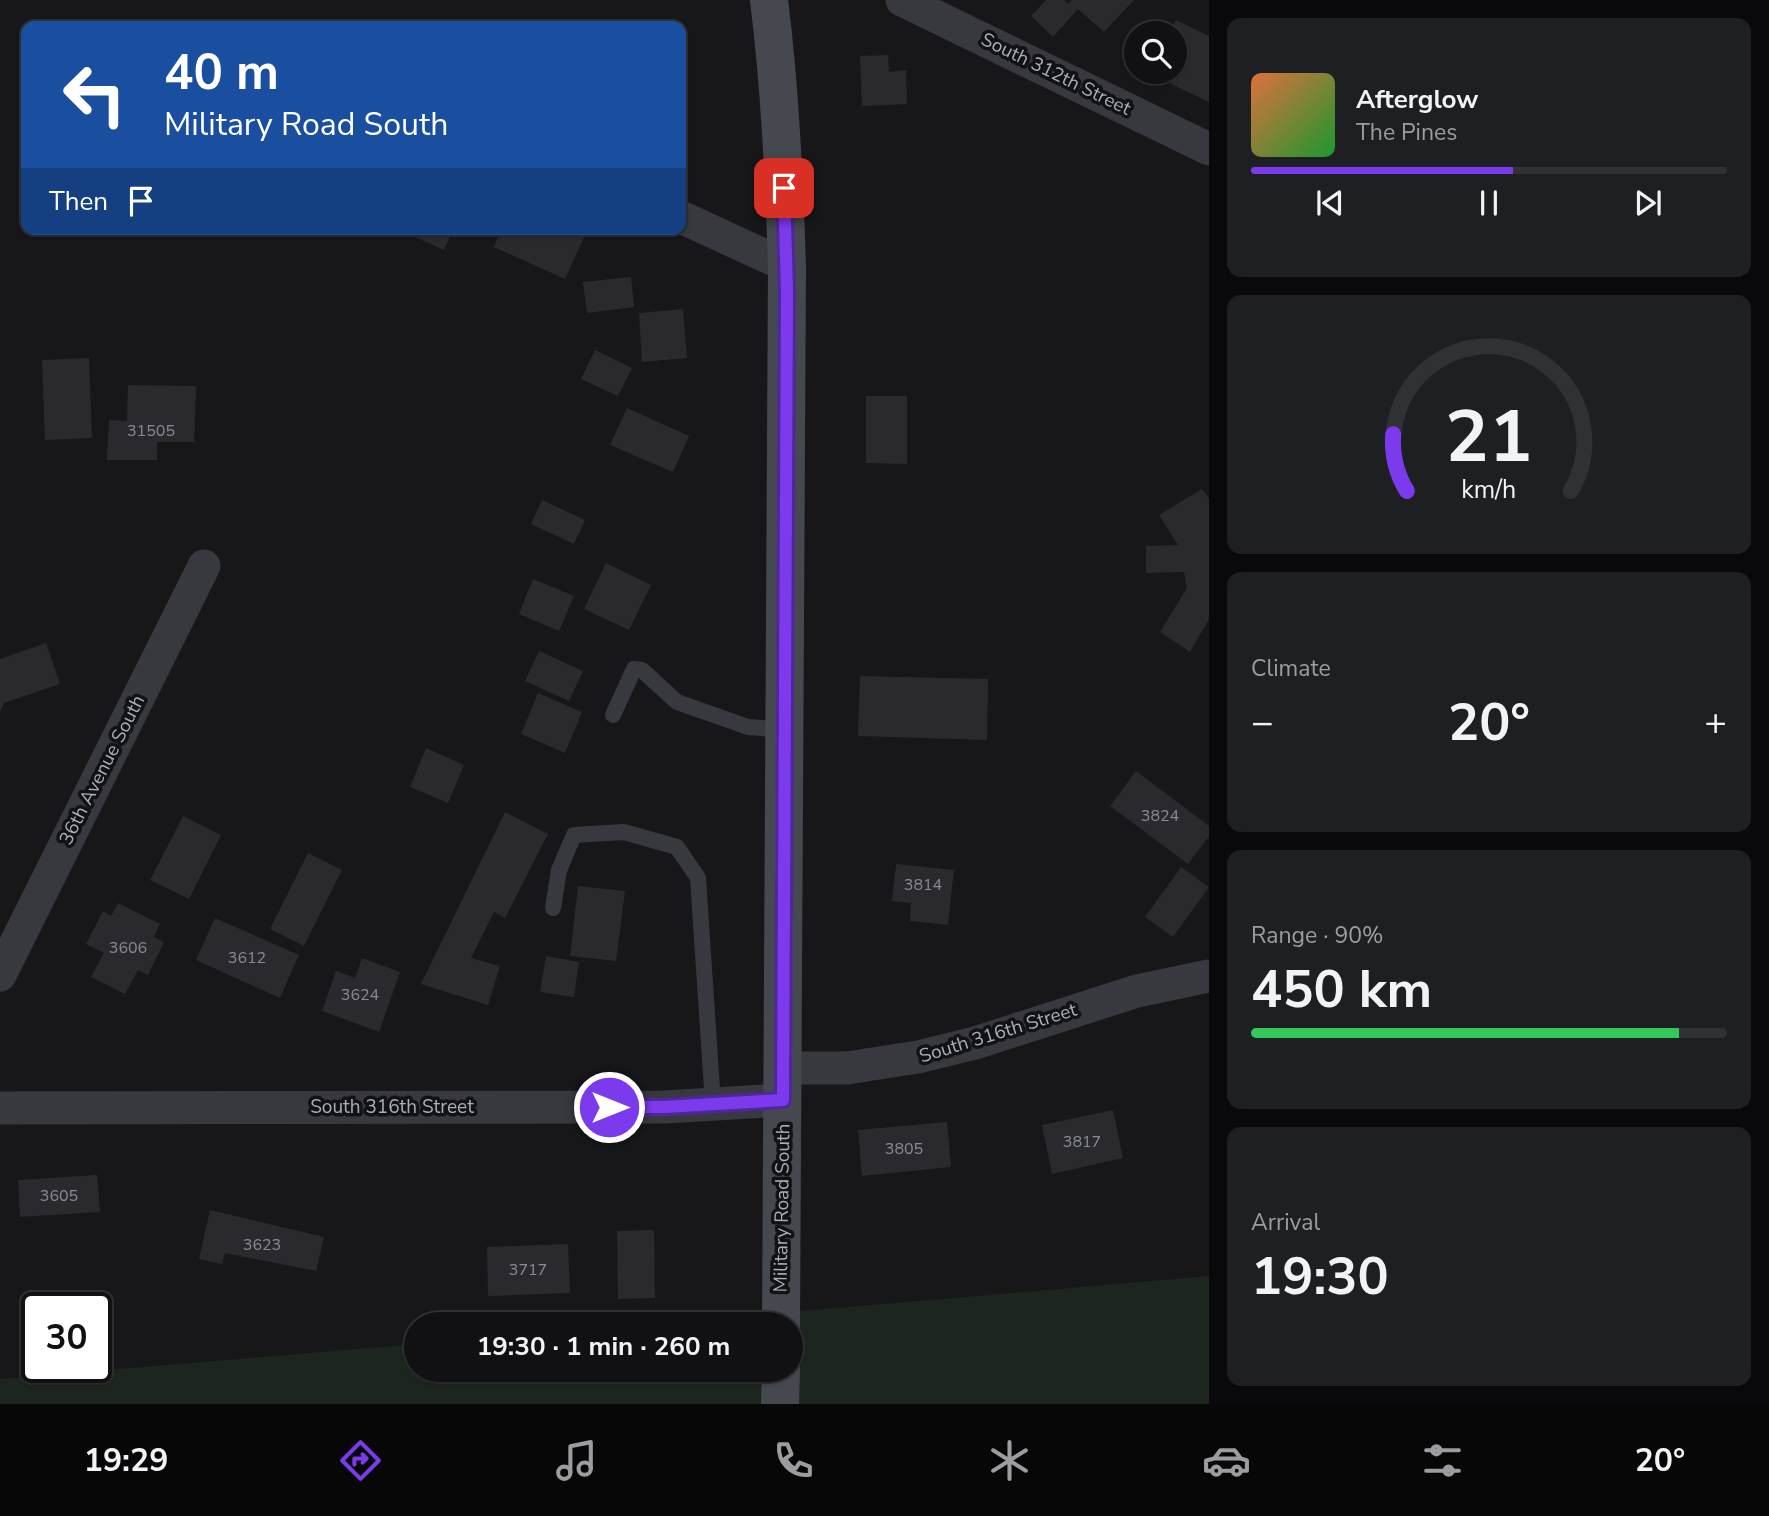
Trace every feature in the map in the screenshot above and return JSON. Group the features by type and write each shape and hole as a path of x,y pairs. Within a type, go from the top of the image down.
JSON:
{"main road":[{"name":"Military Road South","path":"769,0 783,162 787,266 781,1312"},
{"path":"780,1404 781,1382"}],"street":[{"name":"South 312th Street","path":"902,0 1209,149"},
{"path":"686,219 787,266"},
{"name":"36th Avenue South","path":"0,975 204,566"},
{"name":"South 316th Street","path":"0,1108 664,1107 713,1104 847,1068 918,1057 975,1043 1137,990 1209,976"}],"lane":[{"path":"613,715 634,669 642,670 677,702 748,727 785,730"},
{"path":"552,908 559,870 574,835 624,832 677,847 698,878 713,1104"}],"shaded area":[{"path":"1209,1276 1209,1404 0,1404 0,1379 21,1377 21,1383 112,1383 112,1370 404,1345 404,1382 803,1382 803,1312 792,1312"}],"building":[{"path":"1046,0 1064,0 1068,4 1072,0 1134,0 1104,32 1078,9 1053,37 1031,16"},
{"path":"1187,25 1209,36 1209,102 1171,84 1187,84"},
{"path":"888,55 889,72 906,70 907,104 862,106 860,56"},
{"path":"410,235 450,235 444,250"},
{"path":"499,235 585,235 565,279 494,247"},
{"path":"631,277 634,307 587,313 583,282"},
{"path":"683,309 687,358 642,362 639,313"},
{"path":"595,350 632,368 618,396 581,379"},
{"path":"89,358 92,438 45,440 42,360"},
{"path":"128,385 196,386 194,442 157,442 157,460 107,460 109,420 127,421"},
{"path":"866,396 907,396 907,464 866,463"},
{"path":"627,408 689,436 673,472 610,445"},
{"path":"1202,489 1209,498 1209,619 1190,652 1160,632 1187,588 1184,572 1146,573 1146,546 1178,545 1159,515"},
{"path":"542,500 585,520 574,544 531,524"},
{"path":"606,563 651,585 629,630 584,609"},
{"path":"533,579 574,596 559,631 519,614"},
{"path":"46,643 60,684 4,703 0,712 0,659"},
{"path":"539,651 583,671 569,701 525,681"},
{"path":"860,676 988,679 987,740 858,736"},
{"path":"538,693 582,712 565,753 521,734"},
{"path":"426,748 464,765 448,803 410,787"},
{"path":"1136,771 1209,826 1209,836 1188,864 1110,806"},
{"path":"505,812 548,834 505,918 494,912 471,958 500,966 488,1005 421,984"},
{"path":"183,816 221,835 189,899 150,880"},
{"path":"308,853 342,870 304,946 270,929"},
{"path":"896,864 954,870 948,925 910,921 911,903 892,901"},
{"path":"1181,867 1209,887 1173,937 1145,917"},
{"path":"578,886 625,891 616,961 570,956"},
{"path":"118,903 160,924 154,937 164,942 148,975 138,970 125,994 91,977 104,953 86,944 103,911 111,916"},
{"path":"215,918 299,955 280,998 196,960"},
{"path":"546,956 579,962 574,997 540,992"},
{"path":"362,958 400,972 379,1032 322,1011 336,971 355,978"},
{"path":"1113,1110 1123,1158 1052,1174 1042,1125"},
{"path":"947,1122 951,1167 862,1176 858,1130"},
{"path":"97,1175 100,1212 20,1217 18,1180"},
{"path":"210,1210 324,1237 316,1271 225,1253 222,1264 199,1259"},
{"path":"654,1230 655,1298 618,1299 617,1231"},
{"path":"568,1244 570,1293 488,1296 487,1247"}],"route":[{"path":"609,1107 664,1107 783,1100 787,292 784,188"}]}
